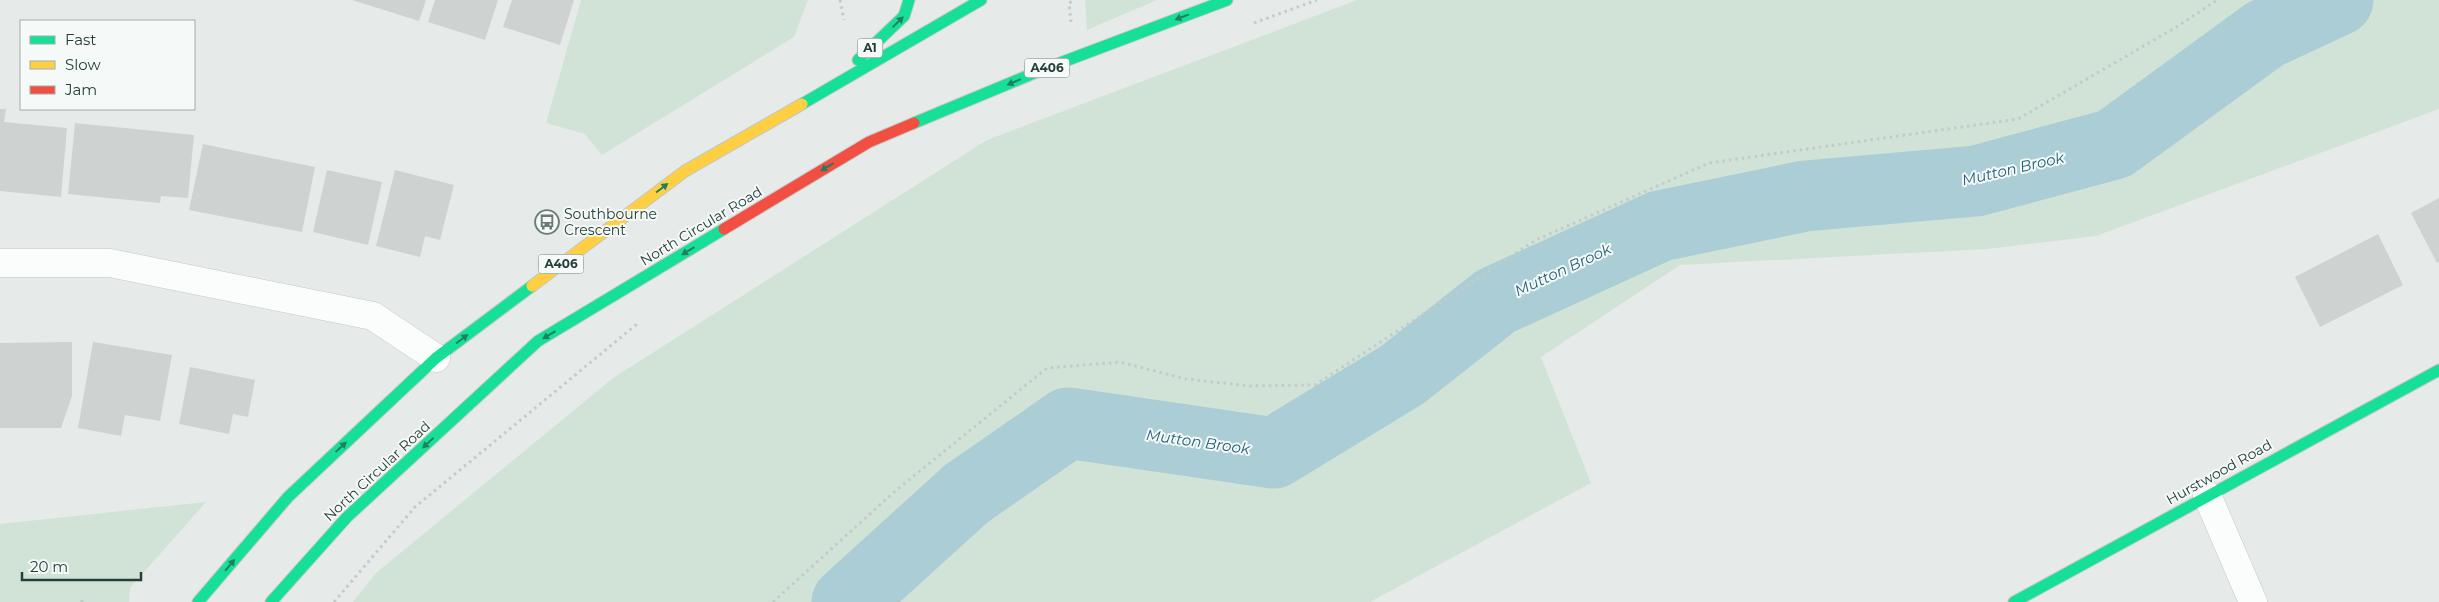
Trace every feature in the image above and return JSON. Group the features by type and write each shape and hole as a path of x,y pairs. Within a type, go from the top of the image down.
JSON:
{"main road":[{"name":"A1","path":"824,92 904,16 908,0"},
{"name":"A406","path":"198,602 288,497 436,358 685,171 981,0"},
{"name":"North Circular Road","path":"271,602 347,517 538,341 869,142 1044,69 1227,0"},
{"name":"Hurstwood Road","path":"2014,602 2439,370"}],"street":[{"path":"0,263 110,263 373,316 436,358"},
{"path":"2208,495 2253,602"}],"path":[{"path":"840,0 844,20"},
{"path":"1072,27 1069,3 1075,0"},
{"path":"1245,26 1317,0"},
{"path":"773,602 894,492 1048,368 1120,362 1186,378 1250,386 1315,385 1536,240 1709,163 2018,119 2178,26 2217,0"},
{"path":"334,602 415,507 644,319"}],"green space":[{"path":"581,0 808,0 794,37 602,155 585,134 546,123"},
{"path":"1085,0 1157,0 1087,30"},
{"path":"1357,0 2439,0 2439,109 2096,236 1987,249 1680,265 1541,357 1591,483 1370,602 353,602 376,573 613,378 987,140"},
{"path":"206,502 130,588 129,602 0,602 0,524"}],"building":[{"path":"352,0 426,0 419,21"},
{"path":"435,0 498,0 485,40 428,22"},
{"path":"512,0 574,0 560,45 503,27"},
{"path":"0,109 6,109 4,122 67,128 61,197 0,191"},
{"path":"75,123 194,135 188,198 161,196 160,203 68,194"},
{"path":"203,144 315,167 302,232 189,210"},
{"path":"327,170 382,182 368,245 313,232"},
{"path":"395,170 454,185 440,240 425,236 420,257 376,246"},
{"path":"2439,198 2439,262 2437,263 2411,213"},
{"path":"2378,234 2403,285 2320,327 2295,277"},
{"path":"72,342 72,396 61,428 0,428 0,343"},
{"path":"93,342 172,355 160,421 125,415 121,436 78,428"},
{"path":"190,367 255,380 248,417 233,414 229,434 179,424"}],"waterway":[{"name":"Mutton Brook","path":"847,602 966,494 1068,423 1274,453 1402,375 1496,301 1660,226 1805,196 1976,181 2114,144 2265,34 2338,0"}],"traffic: fast":[{"path":"858,60 904,16 909,0"},
{"path":"802,104 981,0"},
{"path":"914,123 1044,69 1227,0"},
{"path":"271,602 347,517 538,341 724,229"},
{"path":"198,602 288,497 436,358 532,286"},
{"path":"2014,602 2439,370"}],"traffic: slow":[{"path":"532,286 685,171 802,104"}],"traffic: jam":[{"path":"724,229 869,142 914,123"}],"place":[{"name":"Southbourne Crescent","path":"547,222"}]}
